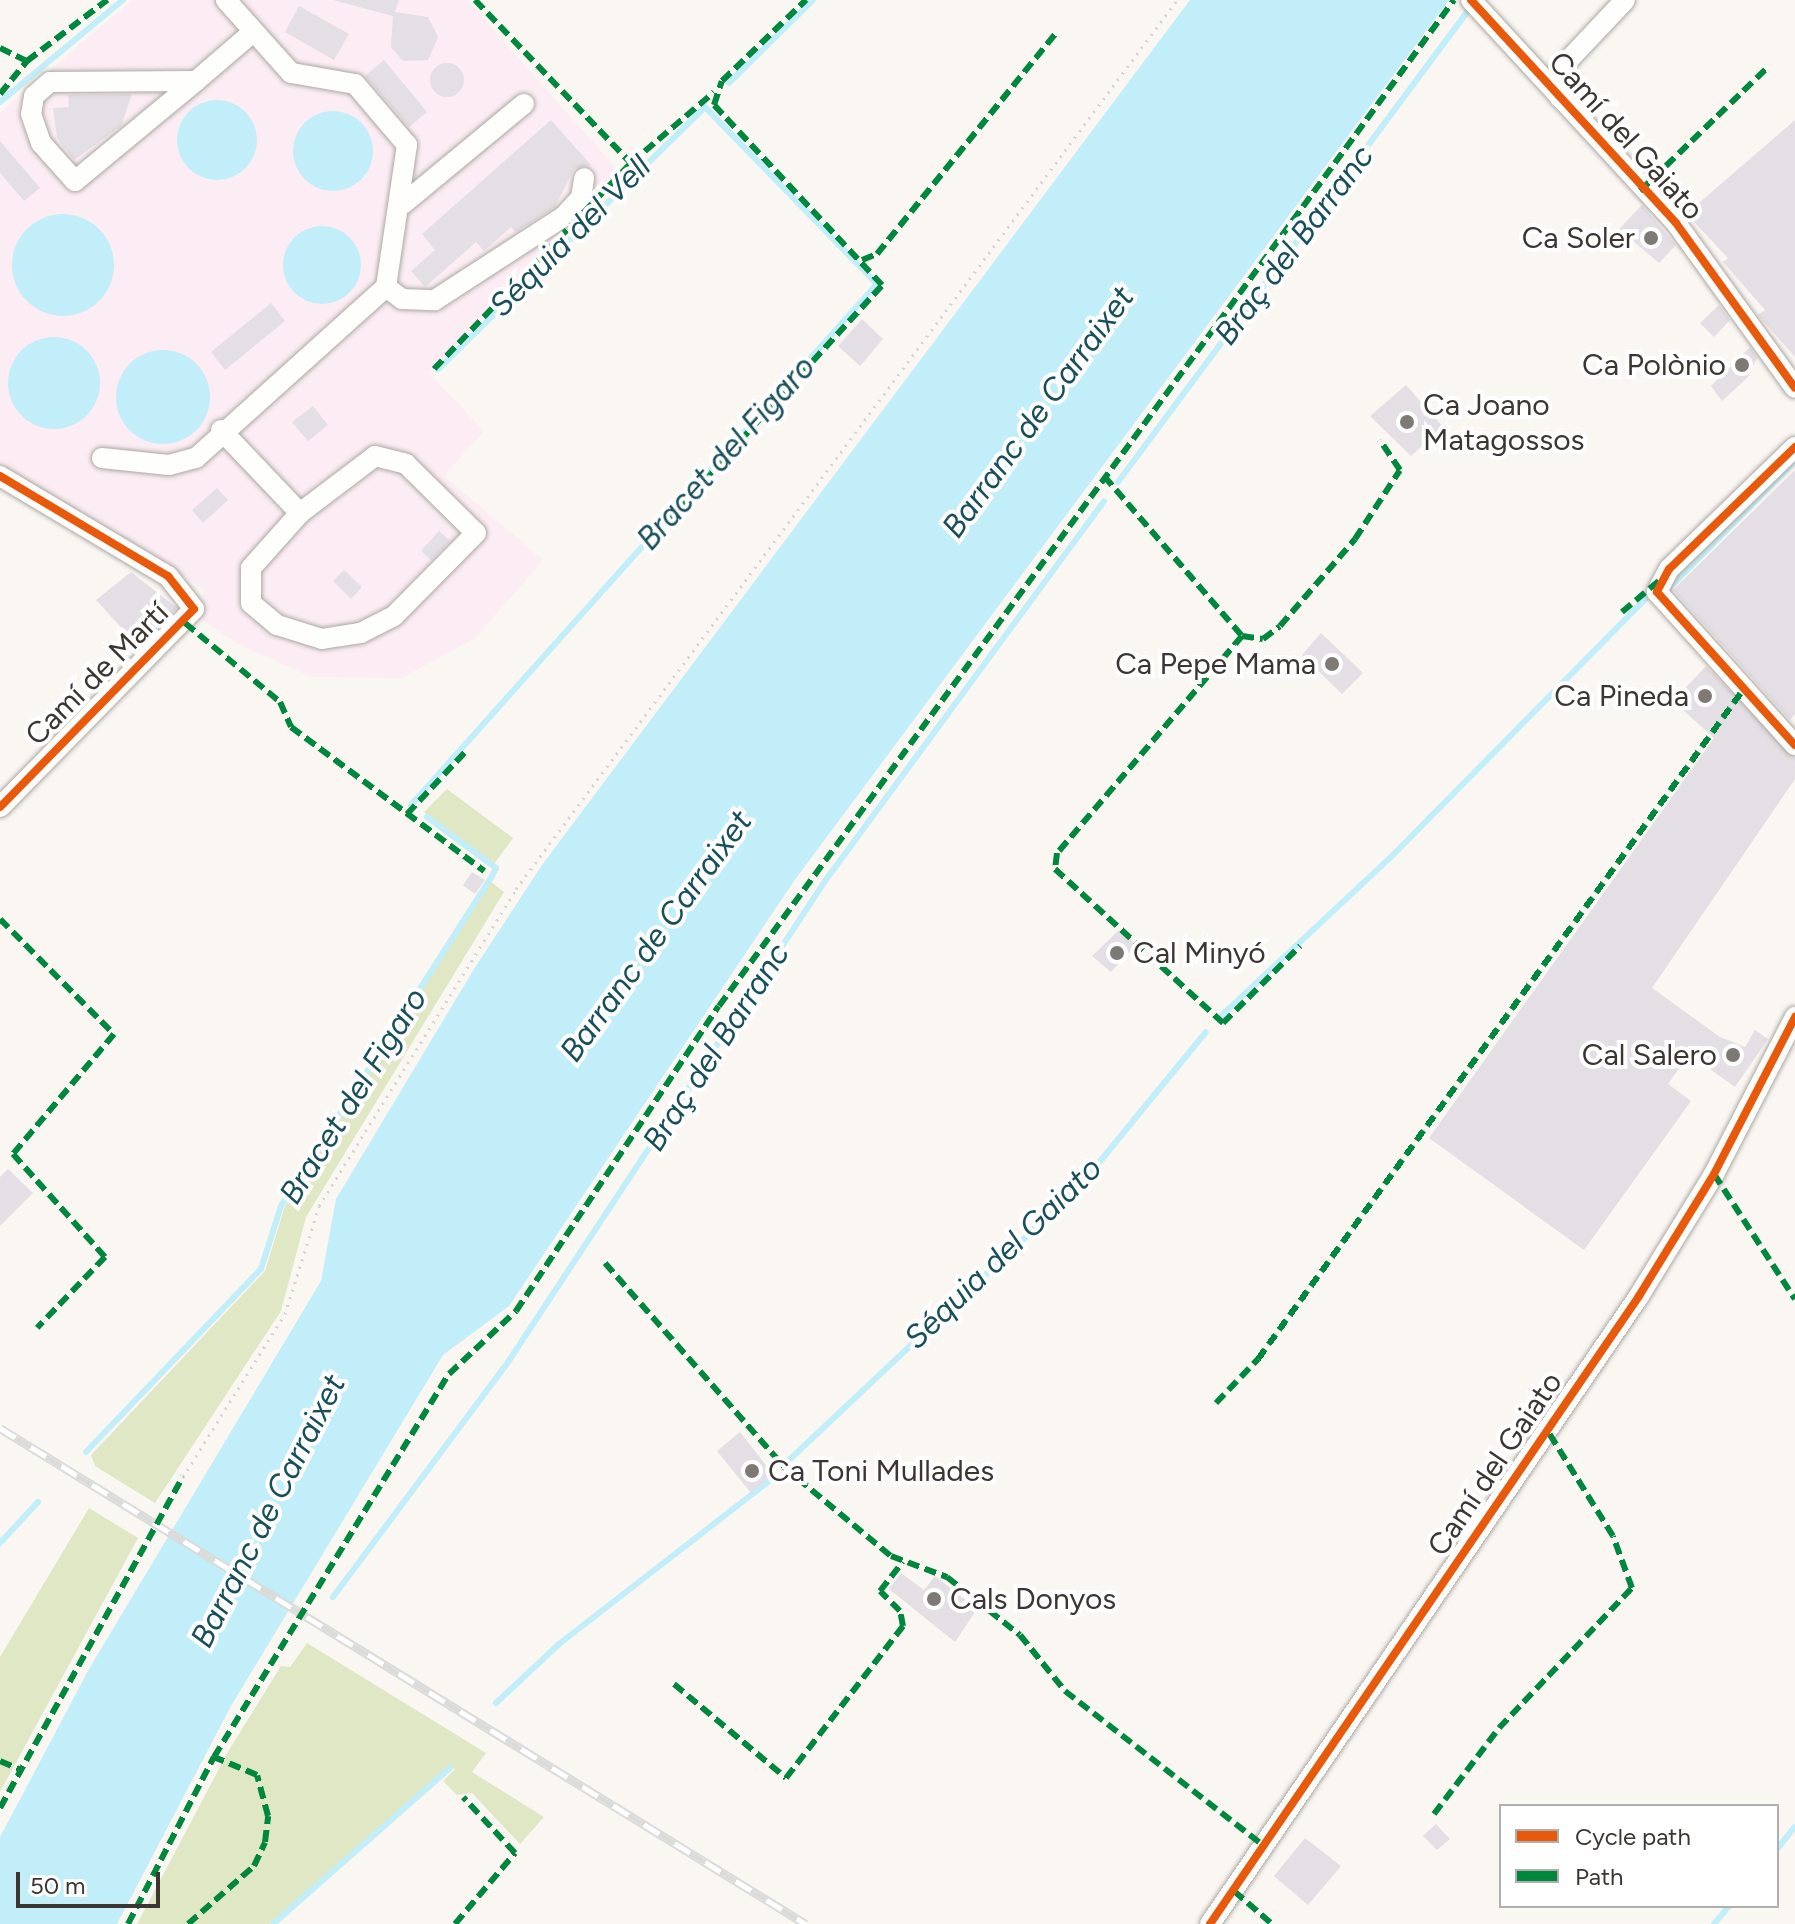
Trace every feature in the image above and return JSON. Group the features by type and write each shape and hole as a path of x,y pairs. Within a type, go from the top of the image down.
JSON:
{"street":[{"path":"102,458 169,465 196,458 221,430 386,287 403,204 407,145 355,84 291,73 226,0"},
{"name":"Camí del Gaiato","path":"1471,0 1676,223 1795,388"},
{"name":"Camí del Gaiato","path":"1540,75 1561,68 1625,0"},
{"path":"196,81 50,82 34,96 31,114 41,143 75,181 196,81 253,32"},
{"name":"Camí del Gaiato","path":"1560,98 1561,68"},
{"path":"403,204 524,104"},
{"path":"386,287 402,299 435,300 563,217 581,198 584,178"},
{"path":"221,430 300,513"},
{"path":"1795,447 1669,569 1657,592 1795,745"},
{"path":"375,456 406,464 476,533 394,616 360,633 322,639 277,625 251,603 246,584 251,568 300,513 375,456"},
{"name":"Camí de Martí","path":"0,476 168,576 194,609 0,807"},
{"name":"Camí del Gaiato","path":"1210,1924 1639,1296 1714,1174 1795,1017"}],"path":[{"path":"183,1477 285,1314 319,1206 516,889 1177,0"}],"shaded area":[{"path":"132,0 467,0 622,175 429,373 484,431 444,476 543,560 475,638 402,678 311,677 240,645 196,616 205,590 0,465 0,113"}],"green space":[{"path":"447,789 513,838 494,864 424,812"},
{"path":"491,882 504,892 306,1217 281,1311 155,1503 95,1466 91,1455 265,1271 285,1206"},
{"path":"89,1508 138,1538 0,1792 0,1657"},
{"path":"307,1643 486,1753 472,1772 544,1817 520,1844 472,1793 457,1795 443,1781 455,1769 449,1766 269,1924 137,1924 229,1750 281,1666 290,1667"}],"water":[{"name":"Barranc de Carraixet","path":"1190,0 1449,0 794,881 509,1306 443,1355 231,1706 117,1924 0,1924 0,1837 89,1669 321,1281 336,1199 474,969 542,865"},
{"path":"217,100 232,103 245,112 254,125 257,140 254,155 245,168 232,177 217,180 202,177 189,168 180,155 177,140 180,125 189,112 202,103"},
{"path":"333,111 348,114 361,123 370,136 373,151 370,166 361,179 348,188 333,191 318,188 305,179 296,166 293,151 296,136 305,123 318,114"},
{"path":"63,214 83,218 99,229 110,245 114,265 110,285 99,301 83,312 63,316 43,312 27,301 16,285 12,265 16,245 27,229 43,218"},
{"path":"314,226 330,226 344,232 355,243 361,265 355,287 344,298 330,304 314,304 300,298 289,287 283,273 283,257 289,243 300,232"},
{"path":"45,337 63,337 80,344 93,357 100,383 93,409 80,422 63,429 45,429 28,422 15,409 8,392 8,374 15,357 28,344"},
{"path":"163,350 181,354 196,364 206,379 210,397 206,415 196,430 181,440 163,444 145,440 130,430 120,415 116,397 120,379 130,364 145,354"}],"building":[{"path":"333,0 399,0 395,12 428,17 438,37 428,60 403,61 391,47 393,16"},
{"path":"299,6 349,34 334,60 285,32"},
{"path":"384,60 427,112 409,127 365,76"},
{"path":"447,63 459,68 464,80 459,92 447,97 435,92 430,80 435,68"},
{"path":"132,94 121,126 74,160 57,138 53,108 69,107 68,95"},
{"path":"551,120 591,165 574,169 555,207 516,232 511,227 484,251 476,242 425,287 411,271 435,250 422,234"},
{"path":"1795,120 1795,357 1758,315 1765,310 1723,262 1728,258 1661,187 1665,183 1692,209"},
{"path":"0,141 40,188 24,201 0,173"},
{"name":"Ca Soler","path":"1642,205 1676,245 1659,263 1619,229"},
{"path":"271,303 285,321 225,370 211,352"},
{"path":"1719,305 1730,320 1714,337 1700,323"},
{"path":"862,319 883,339 860,366 838,346"},
{"name":"Ca Polònio","path":"1750,347 1757,358 1748,377 1722,401 1711,386"},
{"name":"Ca Joano Matagossos","path":"1406,385 1443,427 1411,456 1370,416"},
{"path":"313,406 328,425 308,441 292,422"},
{"path":"1795,470 1795,714 1790,720 1673,590"},
{"path":"217,488 228,500 203,523 192,510"},
{"path":"439,531 450,541 431,560 421,551"},
{"path":"344,570 362,587 351,599 333,581"},
{"path":"131,572 177,608 139,647 96,600"},
{"name":"Ca Pepe Mama","path":"1321,633 1363,673 1342,694 1302,655"},
{"path":"1706,666 1795,758 1795,779 1652,988 1720,1037 1745,1047 1755,1030 1768,1039 1735,1087 1689,1054 1668,1084 1691,1101 1584,1250 1429,1138 1714,738 1673,701"},
{"path":"472,872 485,880 475,894 463,885"},
{"name":"Cal Minyó","path":"1119,930 1136,945 1111,972 1092,956"},
{"path":"8,1169 33,1193 0,1226 0,1177"},
{"name":"Ca Toni Mullades","path":"740,1432 773,1474 751,1493 717,1451"},
{"name":"Cals Donyos","path":"901,1573 924,1590 935,1576 977,1609 955,1642 889,1589"},
{"path":"1436,1824 1450,1839 1437,1850 1423,1836"},
{"path":"1305,1838 1341,1866 1308,1905 1274,1876"}],"waterway":[{"path":"0,102 123,0"},
{"path":"729,83 813,0"},
{"name":"Braç del Barranc","path":"1118,482 1470,8"},
{"name":"Bracet del Figaro","path":"411,805 877,284 705,107 438,369"},
{"name":"Séquia del Gaiato","path":"1671,586 1795,461"},
{"name":"Braç del Barranc","path":"333,1597 508,1362 825,881 1104,501"},
{"name":"Séquia del Gaiato","path":"1220,1017 1389,859 1645,599"},
{"name":"Bracet del Figaro","path":"86,1452 261,1269 281,1206 491,878 496,868 427,817"},
{"name":"Séquia del Gaiato","path":"787,1462 1079,1187 1206,1032"},
{"name":"Séquia del Gaiato","path":"496,1703 559,1644 773,1478"},
{"name":"Bracet del Figaro","path":"0,1543 38,1502"},
{"name":"Séquia del Gaiato","path":"273,1924 450,1768"},
{"path":"1779,1847 1795,1827"},
{"path":"1714,1924 1727,1908"}],"railway":[{"path":"0,1428 806,1924"}],"marked path":[{"path":"0,94 27,61 107,0"},
{"path":"475,0 631,163 714,92"},
{"path":"655,534 882,285 714,105 722,81 806,0"},
{"path":"128,1924 214,1757 449,1374 516,1311 719,1006 1454,0"},
{"path":"862,260 877,254 1055,34"},
{"path":"0,48 27,61"},
{"path":"1640,191 1767,68"},
{"path":"434,369 631,163"},
{"path":"1242,636 1263,639 1280,626 1355,539 1400,470 1380,440"},
{"path":"1104,476 1242,636 1057,853 1055,869 1223,1023 1300,946"},
{"path":"1622,612 1661,579"},
{"path":"185,623 280,702 291,727 484,871"},
{"path":"1216,1403 1258,1359 1743,690"},
{"path":"407,814 468,749"},
{"path":"0,919 114,1034 13,1154 105,1257 37,1328"},
{"path":"1714,1174 1795,1299"},
{"path":"605,1263 784,1467 891,1556 947,1577 1020,1635 1065,1691 1264,1846"},
{"path":"1434,1814 1499,1728 1632,1588 1613,1536 1547,1430"},
{"path":"0,1808 183,1477"},
{"path":"674,1684 786,1778 903,1626 900,1611 880,1591 903,1562"},
{"path":"188,1924 254,1866 265,1842 268,1816 257,1775 214,1757"},
{"path":"0,1761 19,1769"},
{"path":"455,1924 515,1853 463,1797"},
{"path":"1234,1891 1272,1924"}],"cycle path":[{"path":"1471,0 1676,223 1795,388"},
{"path":"1795,447 1669,569 1657,592 1795,745"},
{"path":"0,476 168,576 194,609 0,807"},
{"path":"1210,1924 1639,1296 1714,1174 1795,1017"}],"place":[{"name":"Ca Soler","path":"1651,238"},
{"name":"Ca Polònio","path":"1742,365"},
{"name":"Ca Joano Matagossos","path":"1407,422"},
{"name":"Ca Pepe Mama","path":"1332,664"},
{"name":"Ca Pineda","path":"1705,696"},
{"name":"Cal Minyó","path":"1117,953"},
{"name":"Cal Salero","path":"1733,1055"},
{"name":"Ca Toni Mullades","path":"752,1471"},
{"name":"Cals Donyos","path":"934,1599"}],"water label":[{"name":"Séquia del Vell","path":"570,236"}]}
